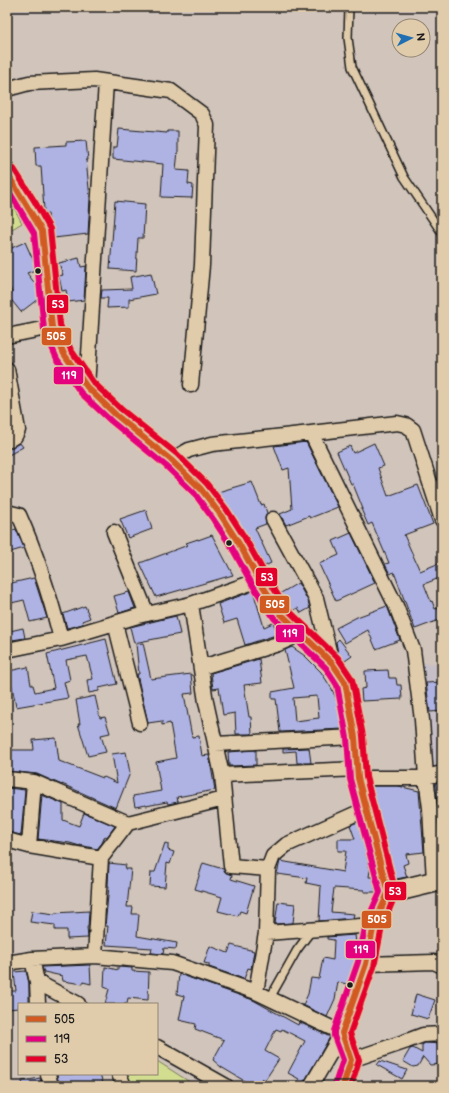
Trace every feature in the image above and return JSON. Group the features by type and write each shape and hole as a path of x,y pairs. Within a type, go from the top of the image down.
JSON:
{"street":[{"path":"7,89 29,83 94,80 171,90 202,114 207,124 202,265 191,386"},
{"path":"88,387 106,82"},
{"path":"7,173 42,231 52,326 64,354 88,387 116,414 171,460 201,489 220,514 238,542 259,580 280,613 332,663 345,682 354,736 358,773 388,893 374,925 366,964 342,1033 311,1086"},
{"path":"7,336 52,326"},
{"path":"7,369 18,430 15,436 7,441"},
{"path":"171,460 189,450 212,444 397,423 406,425 413,430 442,520"},
{"path":"311,433 396,606 413,650 422,720 430,808 431,838 438,881 388,893"},
{"path":"7,512 19,515 32,542 52,604 61,639"},
{"path":"273,519 316,598 332,663"},
{"path":"114,532 147,614"},
{"path":"7,650 61,639 147,614 191,604 259,580"},
{"path":"191,604 202,666 206,702 222,775 231,866 268,869"},
{"path":"115,623 140,723"},
{"path":"202,666 278,644 301,634"},
{"path":"215,744 354,736"},
{"path":"222,775 358,773 426,777 442,773"},
{"path":"7,779 34,782 128,822 224,799"},
{"path":"29,846 34,782"},
{"path":"256,992 266,933 268,869 273,856 286,846 366,809"},
{"path":"95,956 100,858 128,822"},
{"path":"7,840 29,846 100,858"},
{"path":"266,933 374,925"},
{"path":"7,963 32,959 95,956 172,963 256,992 342,1033 351,1060 343,1086"},
{"path":"32,959 37,982 38,1003"},
{"path":"366,964 434,962 442,966"},
{"path":"37,982 76,1003"},
{"path":"351,1060 422,1035 442,1034"},
{"path":"158,1048 226,1086"},
{"path":"48,1075 51,1086"},
{"path":"119,1075 124,1086"}],"lane":[{"path":"349,7 348,38 352,68 404,177 442,233"},
{"path":"270,998 297,950 312,930"}],"shaded area":[{"path":"442,663 442,763 432,766 419,664"}],"green space":[{"path":"7,195 22,223 7,232"},
{"path":"158,1062 196,1086 132,1086 126,1075 158,1075"}],"building":[{"path":"119,129 167,133 167,131 178,131 176,170 189,171 188,184 193,185 192,198 161,197 163,164 113,159 113,147 117,147"},
{"path":"86,141 88,160 86,160 90,198 88,234 54,238 48,214 46,214 44,210 41,166 36,166 35,147 66,145 66,142"},
{"path":"115,201 145,204 143,238 138,238 136,271 110,269"},
{"path":"25,242 34,262 35,270 27,273 36,285 38,299 21,312 8,296 12,293 7,280 7,250"},
{"path":"79,258 81,267 86,266 84,300 68,302 66,290 62,291 59,276 63,275 59,263"},
{"path":"151,273 156,294 129,299 129,307 107,308 108,298 101,298 102,290 132,289 130,277"},
{"path":"306,442 338,507 310,518 309,516 286,525 280,514 292,509 289,468 283,470 274,446"},
{"path":"20,443 23,447 7,456 7,449"},
{"path":"374,443 384,466 378,468 388,496 418,485 433,524 404,535 420,571 442,562 442,577 424,584 431,602 432,601 435,609 438,608 442,619 415,629 394,572 390,574 385,564 389,563 372,523 368,525 353,484 351,484 337,452 350,446 353,453"},
{"path":"252,482 261,505 264,504 267,513 265,518 266,524 255,528 271,563 265,566 248,536 218,492"},
{"path":"146,510 152,529 128,538 120,519"},
{"path":"16,529 24,548 7,553 7,532"},
{"path":"351,533 375,583 336,601 319,564 339,555 333,541"},
{"path":"212,535 233,575 156,597 140,563 188,545 186,543"},
{"path":"34,578 47,618 30,622 24,600 7,604 7,584"},
{"path":"298,583 308,601 310,608 301,613 298,608 294,610 289,606 281,593"},
{"path":"253,591 264,627 273,623 279,634 245,645 237,619 224,623 218,604"},
{"path":"129,592 135,608 119,613 114,596"},
{"path":"85,606 90,618 82,621 83,624 67,628 63,614"},
{"path":"387,606 400,640 376,649 368,630 345,643 336,628 357,617"},
{"path":"176,616 180,634 134,643 130,627"},
{"path":"23,628 25,638 12,640 10,631"},
{"path":"106,639 117,684 99,688 99,691 89,693 87,680 93,679 87,656 66,660 70,680 64,682 68,698 16,707 9,671 28,667 31,685 33,685 35,692 54,688 47,654"},
{"path":"339,639 352,656 345,661 338,653 336,642"},
{"path":"143,643 151,679 191,674 193,693 184,694 192,737 199,736 202,756 209,755 215,790 177,797 178,802 168,804 167,802 135,807 133,796 161,791 156,762 176,758 170,723 162,725 162,721 148,723 137,674 139,674 136,644"},
{"path":"292,647 305,656 321,672 332,689 336,699 342,729 280,732 276,699 272,699 272,692 294,688 285,650","holes":["317,696 319,718 295,721 293,698"]},
{"path":"259,659 262,683 244,685 249,717 251,717 252,734 236,734 235,713 223,715 219,688 213,689 211,673"},
{"path":"388,670 389,678 396,678 397,685 401,685 402,699 362,701 361,689 366,688 365,671"},
{"path":"442,682 442,711 430,712 426,683"},
{"path":"95,696 100,718 105,717 110,733 101,735 106,752 88,756 78,724 80,724 76,700"},
{"path":"56,738 59,761 117,783 112,754 126,752 130,773 116,808 37,774 7,771 7,750 34,750 33,740"},
{"path":"309,748 311,763 297,763 296,751 283,752 283,749"},
{"path":"256,750 256,765 229,766 228,752"},
{"path":"442,782 442,821 439,822 435,783"},
{"path":"372,786 398,786 419,791 424,852 406,854 408,863 403,865 407,877 396,879"},
{"path":"8,788 25,790 21,835 7,832"},
{"path":"42,795 63,804 63,820 79,826 84,813 115,826 107,837 105,836 97,849 70,843 38,839"},
{"path":"358,822 370,870 369,877 372,877 376,892 334,888 331,912 354,914 353,918 319,921 321,886 306,883 307,878 277,874 280,861 343,872 346,851 338,851 338,839 355,839 350,825"},
{"path":"165,843 168,844 168,850 174,852 170,864 167,863 165,887 150,886 151,872 155,872"},
{"path":"109,863 126,865 125,869 131,869 127,907 133,907 132,914 139,914 137,936 177,943 176,949 164,948 163,954 151,953 152,948 106,945 108,926 105,926 109,886"},
{"path":"203,863 223,869 226,873 232,875 231,879 254,886 246,913 240,911 238,916 218,911 222,897 195,889"},
{"path":"278,902 295,904 293,923 275,924"},
{"path":"32,911 55,914 89,911 87,927 88,938 67,939 67,930 55,930 55,925 30,922"},
{"path":"355,935 356,943 359,943 355,961 347,984 338,982 335,999 327,1017 303,1005 308,994 311,978 319,979 323,958 333,960 334,940 327,939 327,937"},
{"path":"231,945 254,951 251,969 248,968 244,979 209,967 209,964 204,963 210,946 228,953"},
{"path":"90,965 91,984 63,981 62,976 44,972 42,967"},
{"path":"105,967 118,970 118,967 132,968 132,971 149,972 148,1000 128,998 127,1003 105,1003 109,989 104,987"},
{"path":"26,971 29,983 29,1003 18,1003 18,1008 7,1009 7,991 16,991 14,972"},
{"path":"179,974 253,1000 298,1025 299,1022 330,1037 303,1086 295,1086 299,1079 288,1073 305,1041 282,1029 281,1031 276,1029 265,1051 279,1059 265,1080 262,1078 256,1086 253,1086 221,1067 213,1060 224,1040 195,1029 196,1024 179,1020 184,996 177,994"},
{"path":"416,994 435,1000 428,1019 411,1014"},
{"path":"425,1043 442,1044 442,1064 430,1065 423,1057 418,1066 413,1067 403,1061 410,1049 413,1048 422,1053 422,1045"},
{"path":"380,1061 407,1070 402,1079 377,1065"},
{"path":"57,1075 100,1075 104,1086 59,1086"},
{"path":"40,1078 42,1086 23,1086 22,1081"}],"transit line":[{"name":"53","path":"14,169 50,229 60,325 71,350 93,382 121,409 177,454 207,484 227,510 245,538 286,608 338,658 352,679 363,736 366,777 396,893 382,927 374,967 350,1033 359,1060 351,1086"},
{"name":"505","path":"7,173 42,231 52,327 64,354 87,387 116,415 171,460 201,489 220,514 238,542 259,580 280,613 332,663 345,682 355,737 358,778 388,893 374,925 366,964 342,1033 351,1060 343,1086"},
{"name":"119","path":"7,188 34,233 44,329 57,359 81,393 111,421 166,466 195,494 231,546 252,584 274,618 326,668 337,685 347,738 350,779 380,892 366,923 358,962 334,1031 334,1036 343,1060 335,1084"}]}
